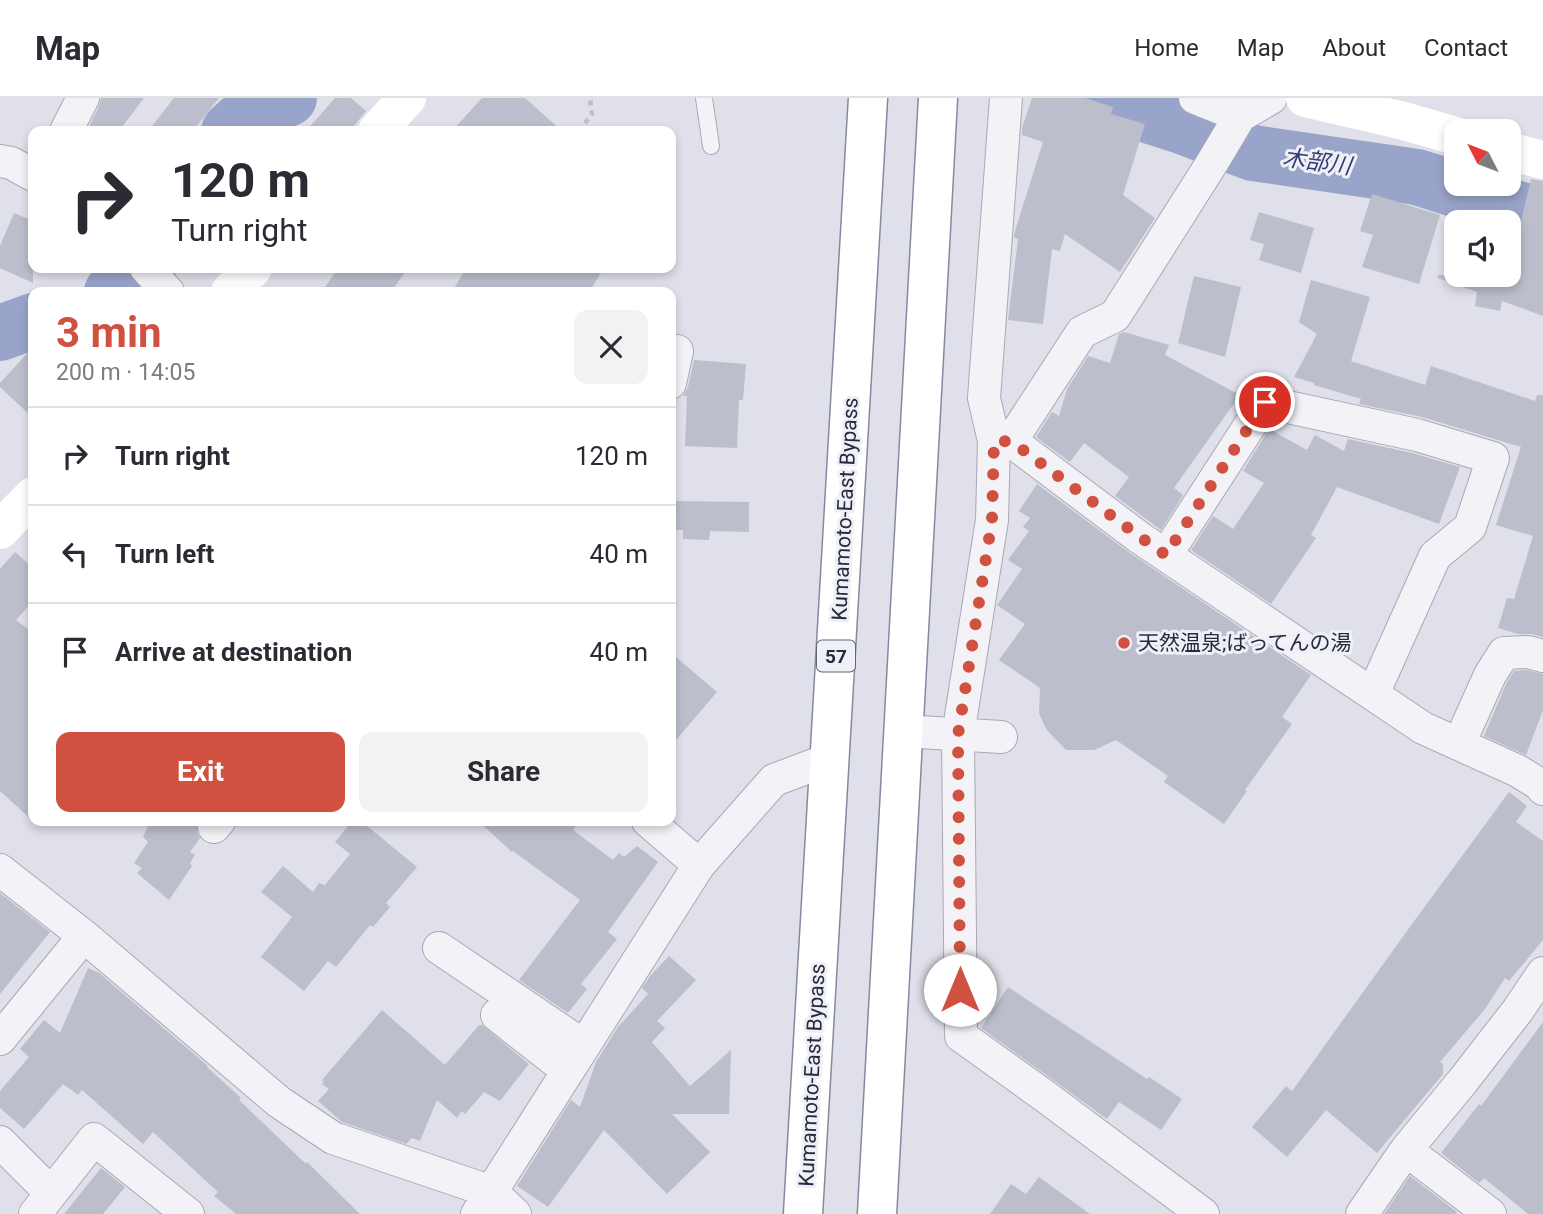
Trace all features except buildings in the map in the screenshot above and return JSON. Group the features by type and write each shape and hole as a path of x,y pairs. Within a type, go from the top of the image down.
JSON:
{"main road":[{"path":"382,126 407,98"},
{"name":"Kumamoto-East Bypass","path":"803,1214 868,98"},
{"path":"877,1214 938,98"},
{"path":"1305,98 1444,133"},
{"path":"1521,154 1543,160"},
{"path":"235,287 248,273"},
{"path":"0,530 28,501"}],"street":[{"path":"69,126 83,98"},
{"path":"1195,98 1240,116"},
{"path":"1203,1214 961,1036 958,735 1002,441 1082,332 1115,316 1240,116 1271,98"},
{"path":"1006,99 984,398 1002,441 1423,728 1518,771 1543,789"},
{"path":"676,356 677,351"},
{"path":"1166,555 1265,402 1417,435 1493,458 1470,527 1435,555 1373,694"},
{"path":"1459,744 1490,675 1504,653 1528,652 1543,656"},
{"path":"903,731 1001,737"},
{"path":"484,1203 699,865 774,780 830,759"},
{"path":"654,826 699,865"},
{"path":"0,870 84,936 279,1102 333,1138 515,1214"},
{"path":"0,1040 84,936"},
{"path":"439,948 576,1058"},
{"path":"1362,1214 1406,1150 1462,1082 1543,974"},
{"path":"497,1015 576,1058"},
{"path":"0,1142 43,1203 93,1139 178,1211"},
{"path":"1406,1150 1488,1213"}],"lane":[{"path":"706,104 711,146"}],"path":[{"path":"583,126 592,114 590,98"}],"waterway":[{"name":"木部川","path":"234,126 241,120 289,98"},
{"name":"木部川","path":"1094,98 1182,126 1253,153 1417,177 1543,217"},
{"name":"木部川","path":"125,287 142,273"},
{"name":"木部川","path":"0,333 28,323"}],"place":[{"name":"天然温泉;ばってんの湯","path":"1124,643"}],"route":[{"path":"960,990 958,735 992,520 994,442 1011,441 1166,555 1265,402"}]}
